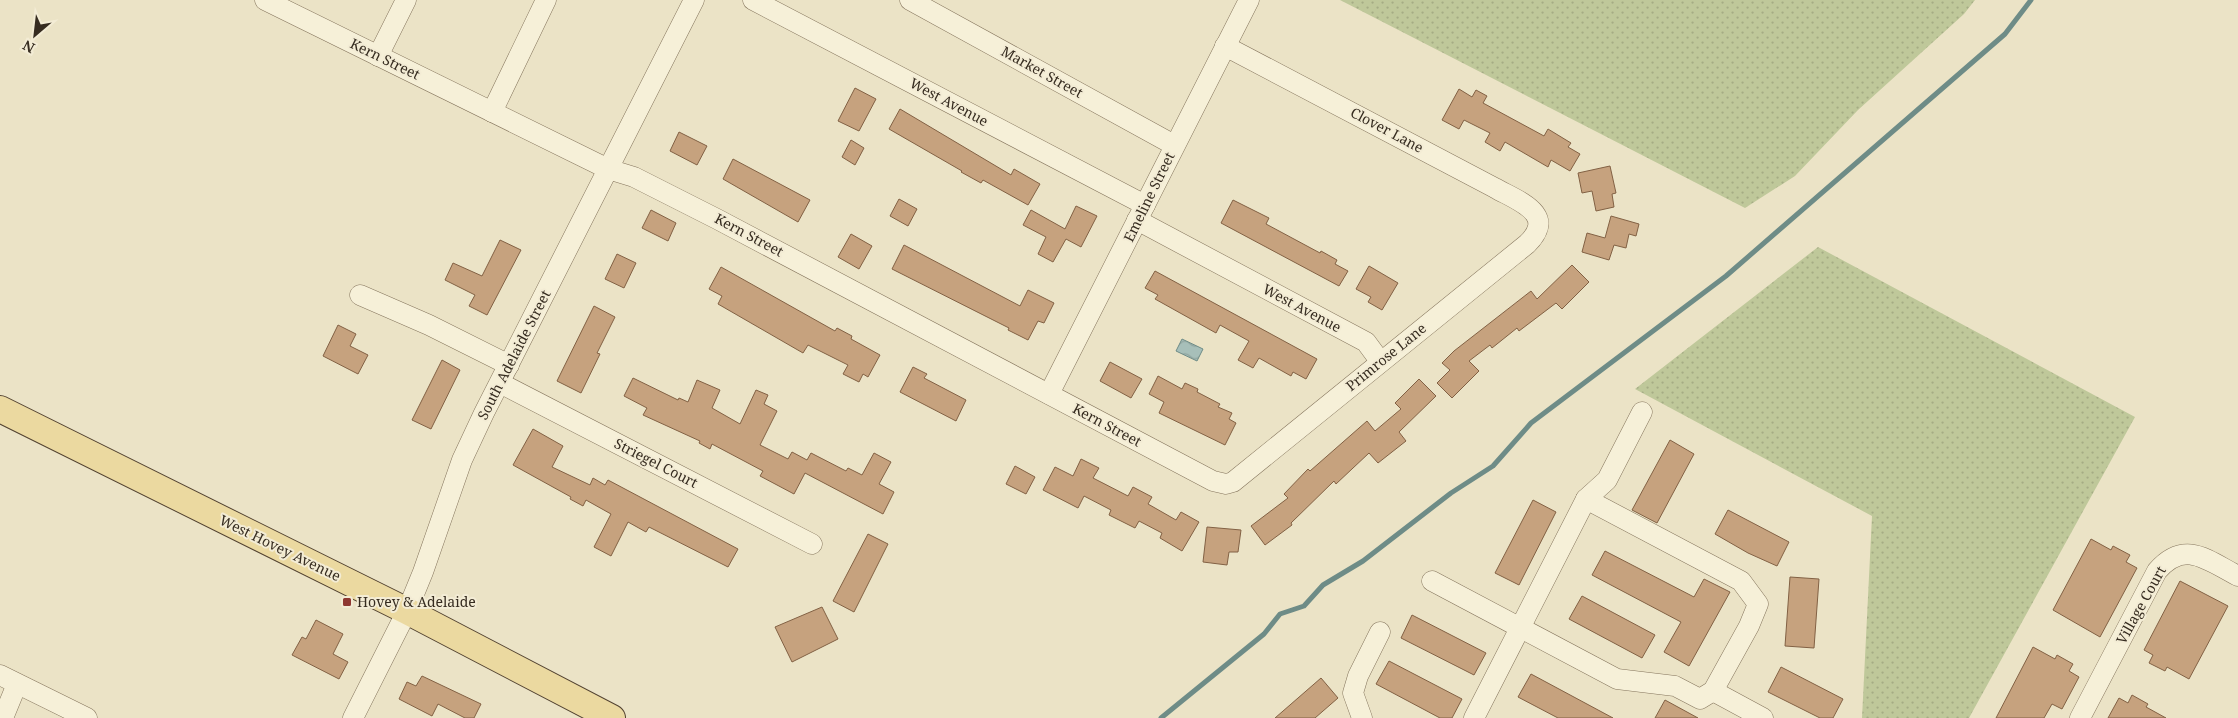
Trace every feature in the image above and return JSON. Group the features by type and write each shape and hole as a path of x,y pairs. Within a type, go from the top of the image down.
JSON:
{"main road":[{"name":"West Hovey Avenue","path":"0,409 406,611 612,718"}],"street":[{"path":"378,56 406,0"},
{"path":"492,112 546,0"},
{"name":"South Adelaide Street","path":"353,718 406,611 423,572 462,460 694,0"},
{"name":"West Avenue","path":"753,0 1141,213 1366,342 1380,361"},
{"name":"Market Street","path":"910,0 1174,145"},
{"name":"Emeline Street","path":"1049,394 1249,0"},
{"name":"Kern Street","path":"268,1 608,169 634,177 1213,481 1226,484"},
{"name":"Clover Lane","path":"1225,46 1502,192 1532,209 1538,216 1539,223"},
{"name":"Primrose Lane","path":"1226,484 1232,482 1527,244 1535,237 1539,223"},
{"path":"360,295 509,365"},
{"name":"Striegel Court","path":"500,383 812,544"},
{"path":"1474,718 1518,628 1586,499 1607,480 1642,412"},
{"path":"1432,581 1618,679 1675,686 1700,699 1713,691 1749,626 1758,604 1741,581 1586,499"},
{"name":"Village Court","path":"2080,718 2157,571 2167,560 2180,554 2200,556 2238,576"},
{"path":"1362,718 1353,694 1358,676 1380,632"},
{"path":"3,718 9,680 86,718"},
{"path":"1713,691 1762,718"}],"green space":[{"path":"1340,0 1975,0 1964,14 1858,110 1795,176 1745,208"},
{"path":"1818,247 2135,417 1969,718 1862,718 1872,516 1635,389"}],"water":[{"path":"1182,339 1203,349 1197,361 1176,351"}],"building":[{"path":"855,88 876,99 859,131 838,121"},
{"path":"1459,89 1472,97 1476,90 1487,96 1483,103 1544,136 1548,129 1571,143 1568,147 1580,154 1570,171 1551,160 1548,167 1505,142 1500,151 1485,142 1490,133 1464,120 1459,129 1442,120"},
{"path":"900,109 1011,175 1014,169 1040,184 1028,205 983,180 981,183 889,129"},
{"path":"679,132 707,146 697,165 670,151"},
{"path":"851,140 864,148 855,165 842,157"},
{"path":"733,159 810,200 798,222 723,179"},
{"path":"1610,166 1616,193 1612,194 1614,207 1596,211 1592,191 1582,193 1578,173"},
{"path":"899,199 917,209 908,226 890,216"},
{"path":"1233,200 1269,218 1266,224 1337,260 1335,264 1348,271 1339,286 1221,223"},
{"path":"1076,206 1097,216 1081,247 1066,239 1053,262 1038,254 1046,237 1023,225 1031,210 1065,229"},
{"path":"651,210 676,223 668,241 642,228"},
{"path":"1611,216 1639,224 1636,236 1629,234 1626,248 1614,245 1609,260 1582,252 1587,233 1605,238"},
{"path":"851,234 872,246 859,269 838,257"},
{"path":"500,240 521,250 487,315 469,306 475,295 445,280 453,263 482,276"},
{"path":"904,245 1020,306 1028,290 1054,303 1044,323 1038,321 1028,340 1008,330 1009,328 892,269"},
{"path":"617,254 636,263 624,288 605,279"},
{"path":"1572,265 1589,282 1562,309 1556,303 1519,331 1517,328 1492,348 1490,345 1469,361 1479,371 1452,398 1437,383 1450,370 1442,363 1454,351 1531,291 1537,299"},
{"path":"1369,266 1398,283 1382,310 1368,302 1371,297 1356,289"},
{"path":"721,267 835,331 837,328 852,336 851,339 880,355 868,377 863,374 859,382 843,374 848,365 808,345 803,353 718,304 722,296 709,289"},
{"path":"1155,271 1317,359 1306,379 1293,372 1291,376 1259,358 1253,368 1238,360 1249,341 1220,325 1216,333 1155,299 1158,295 1145,288"},
{"path":"594,306 615,317 597,353 600,354 581,393 557,381"},
{"path":"338,325 356,334 350,346 368,355 358,374 323,356"},
{"path":"442,360 460,370 431,429 412,420"},
{"path":"1110,362 1142,379 1131,398 1100,381"},
{"path":"913,367 927,374 924,378 966,400 956,421 900,392"},
{"path":"1158,376 1182,389 1185,383 1198,389 1197,392 1220,404 1218,407 1232,413 1229,419 1236,423 1225,445 1159,413 1164,402 1149,394"},
{"path":"633,378 678,400 679,398 688,402 697,380 720,390 712,408 740,424 756,390 768,395 764,404 777,411 760,445 788,459 792,452 807,460 811,453 846,471 848,468 862,475 874,453 891,462 879,484 894,492 883,514 805,473 794,494 760,476 763,471 712,444 710,449 699,443 700,441 643,415 647,408 624,396"},
{"path":"1419,379 1436,396 1399,432 1406,441 1378,463 1369,453 1336,484 1334,481 1291,523 1292,525 1265,545 1251,526 1288,498 1284,494 1308,469 1310,471 1367,421 1375,431 1401,409 1395,403"},
{"path":"533,429 563,446 552,467 590,485 593,478 605,485 608,480 738,549 728,567 649,527 646,532 628,522 611,556 594,547 611,514 586,500 583,506 570,499 571,497 513,465"},
{"path":"1670,440 1694,454 1657,523 1632,510"},
{"path":"1081,459 1099,468 1093,478 1128,496 1133,487 1152,497 1148,504 1176,520 1181,512 1199,522 1182,551 1160,538 1162,533 1139,521 1135,528 1109,515 1111,510 1084,496 1078,508 1043,490 1055,467 1073,476"},
{"path":"1015,466 1035,477 1026,494 1006,484"},
{"path":"1533,500 1556,512 1519,585 1495,573"},
{"path":"1728,510 1789,542 1777,566 1748,553 1715,534"},
{"path":"1207,527 1241,530 1238,552 1229,552 1227,565 1203,562"},
{"path":"868,534 888,544 854,612 833,601"},
{"path":"2091,539 2111,550 2113,546 2130,555 2126,562 2137,568 2100,637 2053,610"},
{"path":"1605,551 1694,597 1704,579 1730,592 1689,666 1664,652 1681,622 1592,575"},
{"path":"1790,577 1819,579 1814,648 1785,646"},
{"path":"2180,581 2228,606 2189,679 2167,667 2165,671 2149,663 2153,655 2144,650"},
{"path":"1582,596 1655,635 1642,658 1569,619"},
{"path":"822,607 838,639 792,662 775,627"},
{"path":"1412,615 1486,653 1474,675 1401,638"},
{"path":"316,620 343,634 333,654 348,662 339,679 292,655 302,637 306,639"},
{"path":"2033,647 2055,659 2057,655 2073,664 2069,671 2079,677 2062,709 2052,704 2044,718 1996,718"},
{"path":"1389,661 1462,699 1452,718 1440,718 1376,684"},
{"path":"1781,667 1843,699 1833,718 1820,718 1768,692"},
{"path":"1531,674 1613,718 1558,718 1518,697"},
{"path":"422,676 481,704 474,718 465,718 438,704 432,716 399,699 407,682 416,686"},
{"path":"1321,678 1338,698 1315,718 1275,718"},
{"path":"2132,695 2148,704 2146,707 2166,718 2108,718 2119,698 2128,703"},
{"path":"1665,700 1698,718 1655,718"}],"waterway":[{"path":"1161,718 1264,634 1280,614 1304,606 1323,585 1363,561 1451,493 1493,466 1531,423 1726,276 2005,34 2031,0"}],"place":[{"name":"Hovey & Adelaide","path":"347,602"}]}
